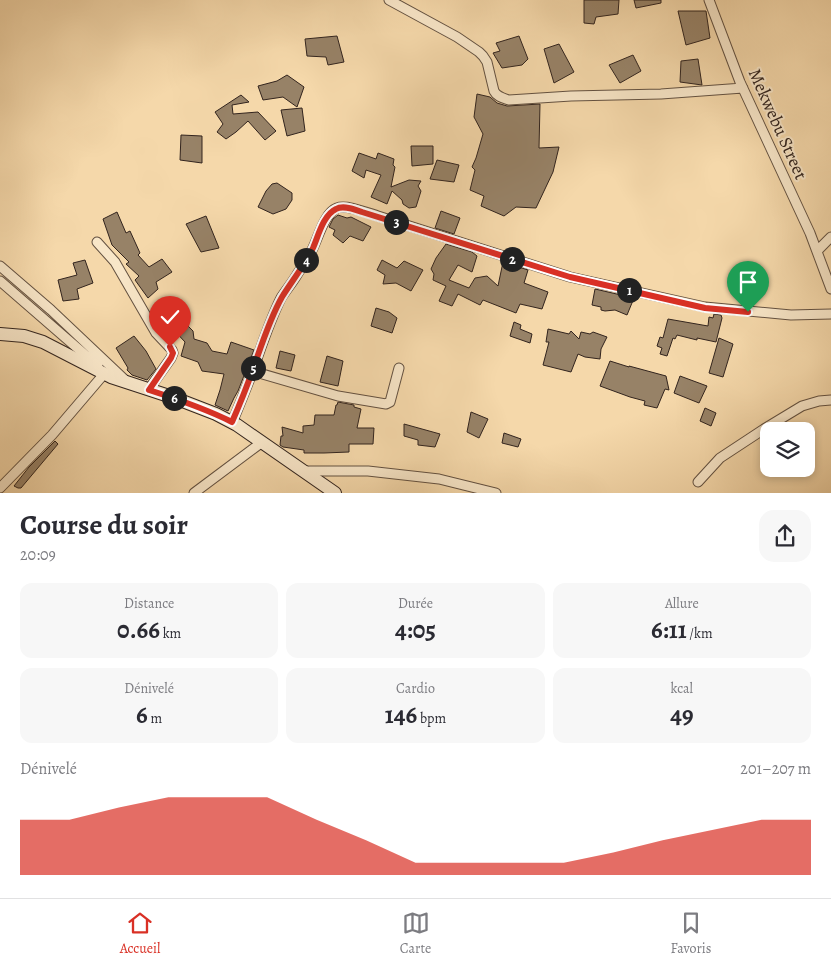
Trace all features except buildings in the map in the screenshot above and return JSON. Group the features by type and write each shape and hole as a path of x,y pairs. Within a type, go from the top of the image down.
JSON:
{"street":[{"path":"389,0 458,37 479,52 487,62 494,92 496,95 509,100 570,96 661,94 743,88"},
{"name":"Mekwebu Street","path":"709,0 743,88 810,233 831,289"},
{"path":"232,422 282,298 313,248 326,220 331,212 337,208 354,209 570,277 705,308 791,315 831,314"},
{"path":"817,251 831,237"},
{"path":"97,242 115,262 156,333 172,350 171,358 149,390"},
{"path":"0,266 51,310 128,383"},
{"path":"0,281 108,375"},
{"path":"0,334 24,336 43,342 108,375 232,422 335,493"},
{"path":"252,371 338,396 386,404 390,402 398,368"},
{"path":"0,488 108,375"},
{"path":"698,482 720,458 764,429 802,406 831,400"},
{"path":"194,493 261,443"},
{"path":"304,472 368,471 439,479 496,493"}],"route":[{"path":"170,347 173,353 172,356 149,390 172,397 232,422 282,298 313,248 326,220 331,212 337,208 354,209 570,277 705,308 748,312"}]}
